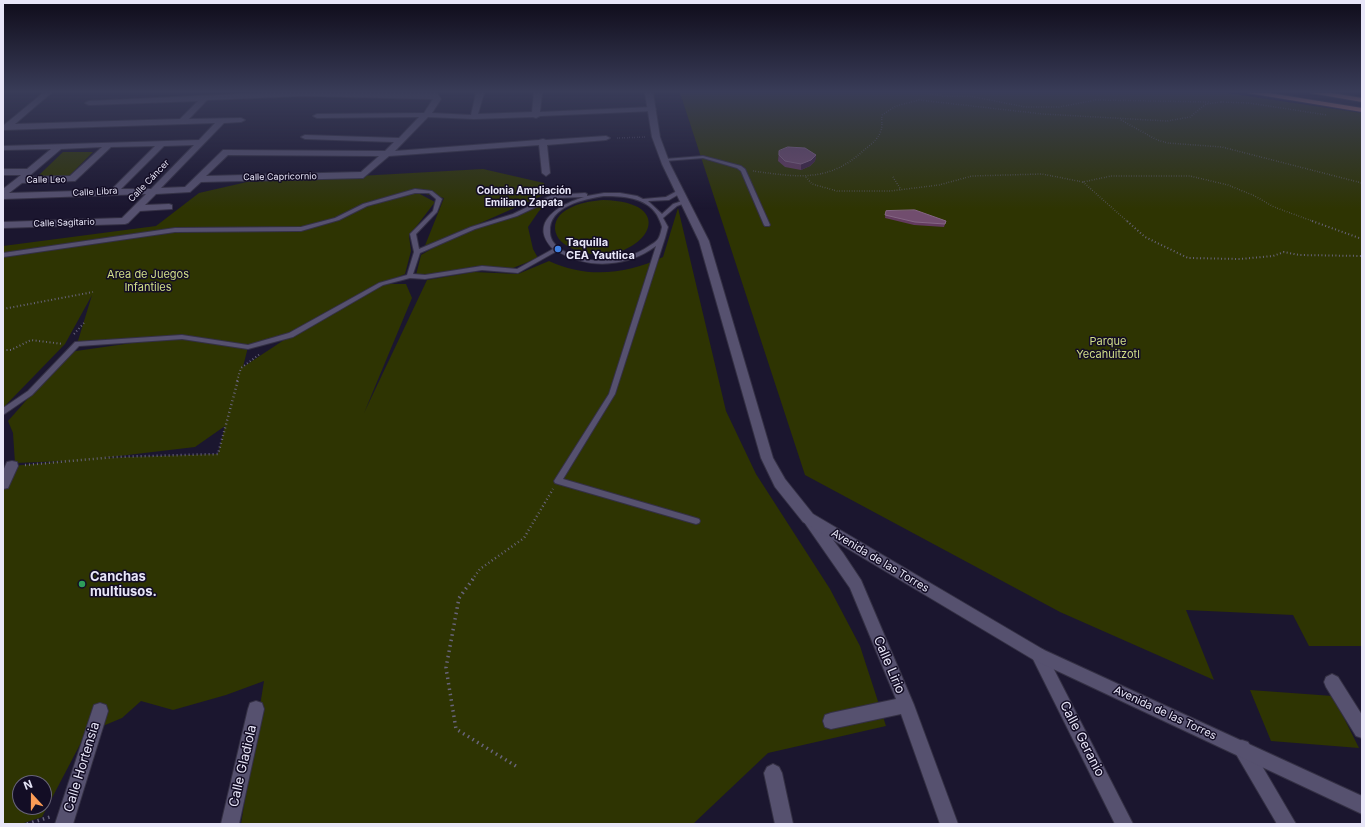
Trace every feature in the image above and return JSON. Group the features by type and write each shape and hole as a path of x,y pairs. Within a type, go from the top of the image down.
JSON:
{"street":[{"name":"Calle Cáncer","path":"125,220 211,132"},
{"path":"387,154 409,132"},
{"name":"Avenida de las Torres","path":"655,132 665,160 704,241 766,458 780,483 808,518 1039,655 1241,747 1362,805"},
{"path":"305,137 401,140"},
{"path":"197,179 226,152 387,154 543,141 606,138"},
{"path":"543,141 546,173"},
{"path":"3,148 201,142"},
{"path":"115,191 161,144"},
{"name":"Calle Leo","path":"18,180 72,179 108,146"},
{"path":"3,195 18,180 58,147"},
{"name":"Calle Capricornio","path":"197,179 363,175 387,154"},
{"name":"Calle Leo","path":"3,172 28,172"},
{"name":"Calle Libra","path":"3,195 187,190 197,179"},
{"path":"138,208 169,207"},
{"name":"Calle Sagitario","path":"3,225 125,220"},
{"path":"3,484 12,466"},
{"name":"Calle Lirio","path":"808,518 838,557 856,585 906,705 949,824"},
{"name":"Calle Geranio","path":"1039,655 1124,824"},
{"path":"1332,682 1362,730"},
{"path":"831,721 906,705"},
{"name":"Calle Gladiola","path":"230,824 256,709"},
{"name":"Calle Hortensia","path":"64,824 100,711"},
{"path":"1241,747 1287,824"},
{"path":"772,773 784,824"}],"lane":[{"path":"665,160 703,157 743,170 767,226"},
{"path":"3,255 175,230 301,229 337,219 365,205 415,191 430,192 439,199 435,211 413,234 417,252 410,276"},
{"path":"597,195 571,202 552,216 548,224 547,233 550,242 557,249 575,258 604,262 623,260 639,255 653,247 662,238"},
{"path":"417,252 473,228 515,216 554,196 627,196 658,200 682,197"},
{"path":"662,216 682,197"},
{"path":"641,199 654,206 662,216 665,226 662,238 612,394 558,481 696,521"},
{"path":"3,412 30,392 77,344 182,337 248,347 291,335 381,284 410,276 425,277 482,268 518,271 557,249"}],"path":[{"path":"743,170 806,177 828,173 846,167 878,137 880,132"},
{"path":"1142,132 1157,140 1168,143 1222,147 1362,183"},
{"path":"606,138 656,137"},
{"path":"806,177 812,184 837,191 901,190 939,185 972,176 1042,174 1083,182 1110,176 1190,176 1208,179 1255,196 1274,207 1362,239"},
{"path":"893,177 901,190"},
{"path":"1083,182 1145,236 1188,258 1240,259 1273,256 1284,252 1299,255 1362,256"},
{"path":"3,309 93,292"},
{"path":"70,339 84,323"},
{"path":"3,350 11,350 31,340 65,344"},
{"path":"12,466 115,457 218,454 241,368 264,351"},
{"path":"519,768 456,729 446,668 459,598 480,569 524,538 558,481"}],"green space":[{"name":"Parque Yecahuitzotl","path":"693,132 1362,132 1362,646 1309,646 1293,615 1186,610 1214,680 1060,612 805,475"},
{"path":"63,152 93,152 69,176 38,176"},
{"name":"Area de Juegos Infantiles","path":"483,169 544,183 546,194 424,248 444,198 416,192 435,202 409,236 411,251 405,274 382,284 406,284 412,298 364,413 427,280 474,272 518,274 549,261 563,267 592,272 621,270 649,263 663,257 678,208 726,411 756,474 830,589 860,646 886,726 768,753 693,824 241,824 264,681 226,695 173,710 141,701 122,718 86,733 52,798 52,775 12,775 12,815 43,815 42,817 21,824 3,824 3,482 12,466 67,461 15,463 13,433 8,421 69,352 167,338 77,344 92,295 65,344 3,408 3,246 156,226 199,193 260,179 359,176","holes":["290,336 243,367 248,347","225,426 218,454 102,458 195,447"]},
{"path":"544,199 551,201 539,211 528,227 533,249 538,258 508,270 477,266 435,274 416,275 421,255 440,244"},
{"path":"603,200 630,204 644,212 649,223 644,235 633,245 616,253 595,254 573,249 561,241 557,236 555,229 556,221 560,215 566,210 581,204"},
{"path":"1250,690 1333,696 1359,748 1271,741"}],"building":[{"path":"788,147 805,148 816,155 811,160 801,164 785,161 779,155 779,151"},
{"path":"915,210 946,221 945,224 915,222 885,215 886,211"}],"place":[{"name":"Taquilla CEA Yautlica","path":"558,249"},
{"name":"Canchas multiusos.","path":"82,584"}],"district":[{"name":"Colonia Ampliación Emiliano Zapata","path":"524,196"}]}
